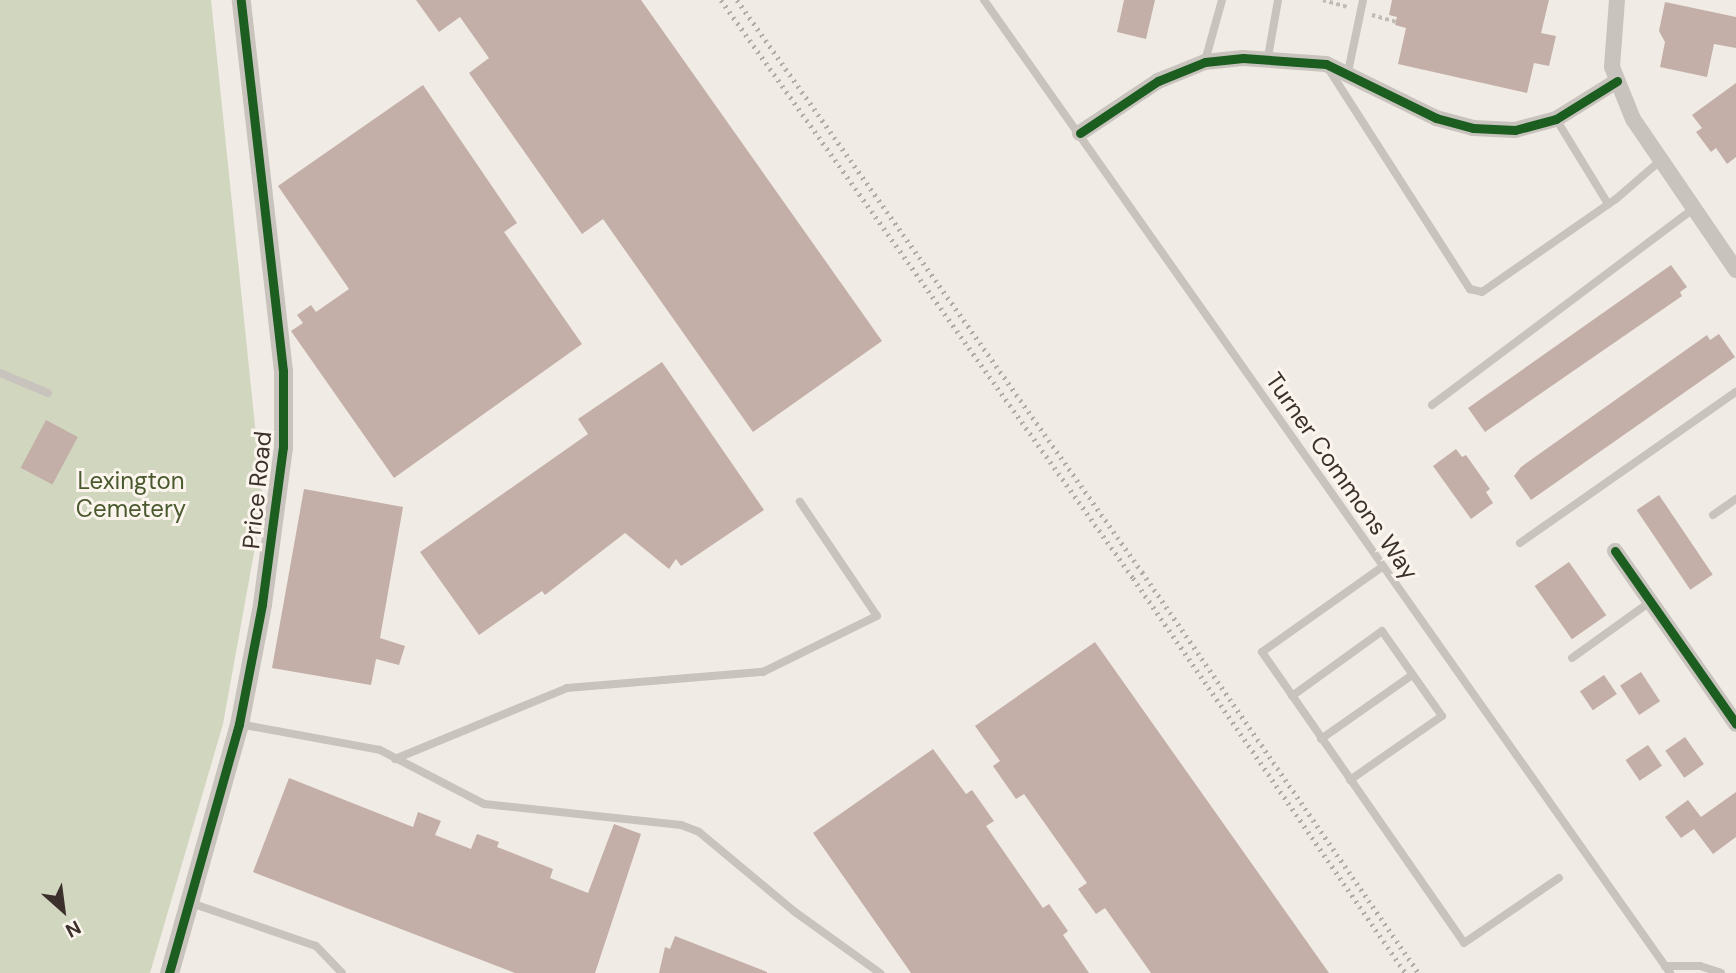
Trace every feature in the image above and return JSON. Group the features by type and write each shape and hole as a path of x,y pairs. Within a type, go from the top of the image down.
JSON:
{"street":[{"name":"Price Road","path":"169,973 191,903 239,724 262,604 283,447 283,371 241,0"},
{"path":"1617,0 1611,38 1617,81 1633,119 1736,270"},
{"path":"1080,132 1158,81 1205,62 1268,57 1326,64 1348,72 1436,118 1473,128 1515,130 1556,119 1617,81"},
{"path":"1615,551 1736,724"}],"lane":[{"name":"Turner Commons Way","path":"984,0 1080,132 1382,568 1667,970"},
{"path":"1205,62 1222,0"},
{"path":"1268,57 1278,0"},
{"path":"1348,72 1363,0"},
{"path":"1326,64 1470,289 1482,292 1608,204 1661,160"},
{"path":"1556,119 1608,204"},
{"path":"1432,405 1693,209"},
{"path":"0,373 48,393"},
{"path":"1520,543 1736,391"},
{"path":"1713,515 1736,499"},
{"path":"395,759 566,688 763,672 877,616 800,502"},
{"path":"1382,568 1262,652 1464,943 1559,878"},
{"path":"1572,658 1650,602"},
{"path":"1292,696 1382,631 1442,716 1350,780"},
{"path":"1321,738 1412,675"},
{"path":"239,724 380,750 484,804 681,825 699,832 795,912 880,973"},
{"path":"191,903 316,946 342,973"},
{"path":"1667,970 1700,966 1721,973"}],"path":[{"path":"1323,0 1339,4"}],"green space":[{"name":"Lexington Cemetery","path":"0,0 211,0 263,503 223,724 150,973 0,973"}],"building":[{"path":"416,0 641,0 882,341 753,432 603,219 582,234 469,73 489,58 460,17 439,32"},
{"path":"1124,0 1155,0 1146,39 1117,32"},
{"path":"1392,0 1549,0 1541,33 1556,36 1549,66 1534,63 1527,93 1398,64 1406,28 1395,25 1397,17 1389,15"},
{"path":"1665,2 1736,17 1736,48 1714,44 1707,77 1660,67 1665,42 1659,31"},
{"path":"1736,83 1736,157 1727,164 1716,148 1711,152 1696,132 1702,128 1692,115"},
{"path":"423,85 517,223 504,232 582,344 394,478 291,331 303,323 297,315 311,305 316,312 349,289 278,186"},
{"path":"1671,265 1687,287 1680,292 1682,296 1485,432 1468,408"},
{"path":"1719,334 1735,357 1531,500 1514,476 1521,467 1707,335 1710,340"},
{"path":"662,362 764,510 681,566 676,559 669,569 625,533 545,595 542,591 479,635 420,552 588,434 578,419"},
{"path":"46,420 78,437 52,485 21,468"},
{"path":"1456,449 1462,457 1466,455 1490,489 1486,492 1493,503 1471,519 1433,466"},
{"path":"304,489 403,507 380,638 405,646 399,665 376,659 371,685 272,668"},
{"path":"1659,495 1713,575 1690,590 1637,510"},
{"path":"1569,562 1606,615 1572,639 1535,586"},
{"path":"1095,642 1329,973 1151,973 1105,908 1096,914 1078,889 1087,883 1024,794 1016,799 993,766 1000,761 975,726"},
{"path":"1641,672 1660,701 1639,715 1620,686"},
{"path":"1604,675 1617,694 1593,710 1580,691"},
{"path":"1685,737 1704,764 1684,778 1665,751"},
{"path":"1648,745 1662,766 1640,781 1626,760"},
{"path":"933,749 966,794 972,790 994,821 986,826 1043,908 1049,904 1068,931 1063,935 1089,973 911,973 813,833"},
{"path":"289,778 413,827 418,812 441,821 435,835 471,849 477,834 499,842 497,847 553,869 550,878 588,893 614,824 641,834 595,973 515,973 253,872"},
{"path":"1736,792 1736,837 1713,854 1694,829 1681,838 1665,817 1688,800 1701,817"},
{"path":"675,936 767,973 659,973 665,947 670,949"}],"railway":[{"path":"721,0 1133,578 1405,973"},
{"path":"737,0 1142,572 1419,973"}],"cycle path":[{"path":"169,973 239,724 262,604 283,447 283,371 241,0"},
{"path":"1080,133 1158,81 1205,62 1243,58 1326,64 1436,118 1473,128 1515,130 1556,119 1617,81"},
{"path":"1615,551 1736,724"}]}
